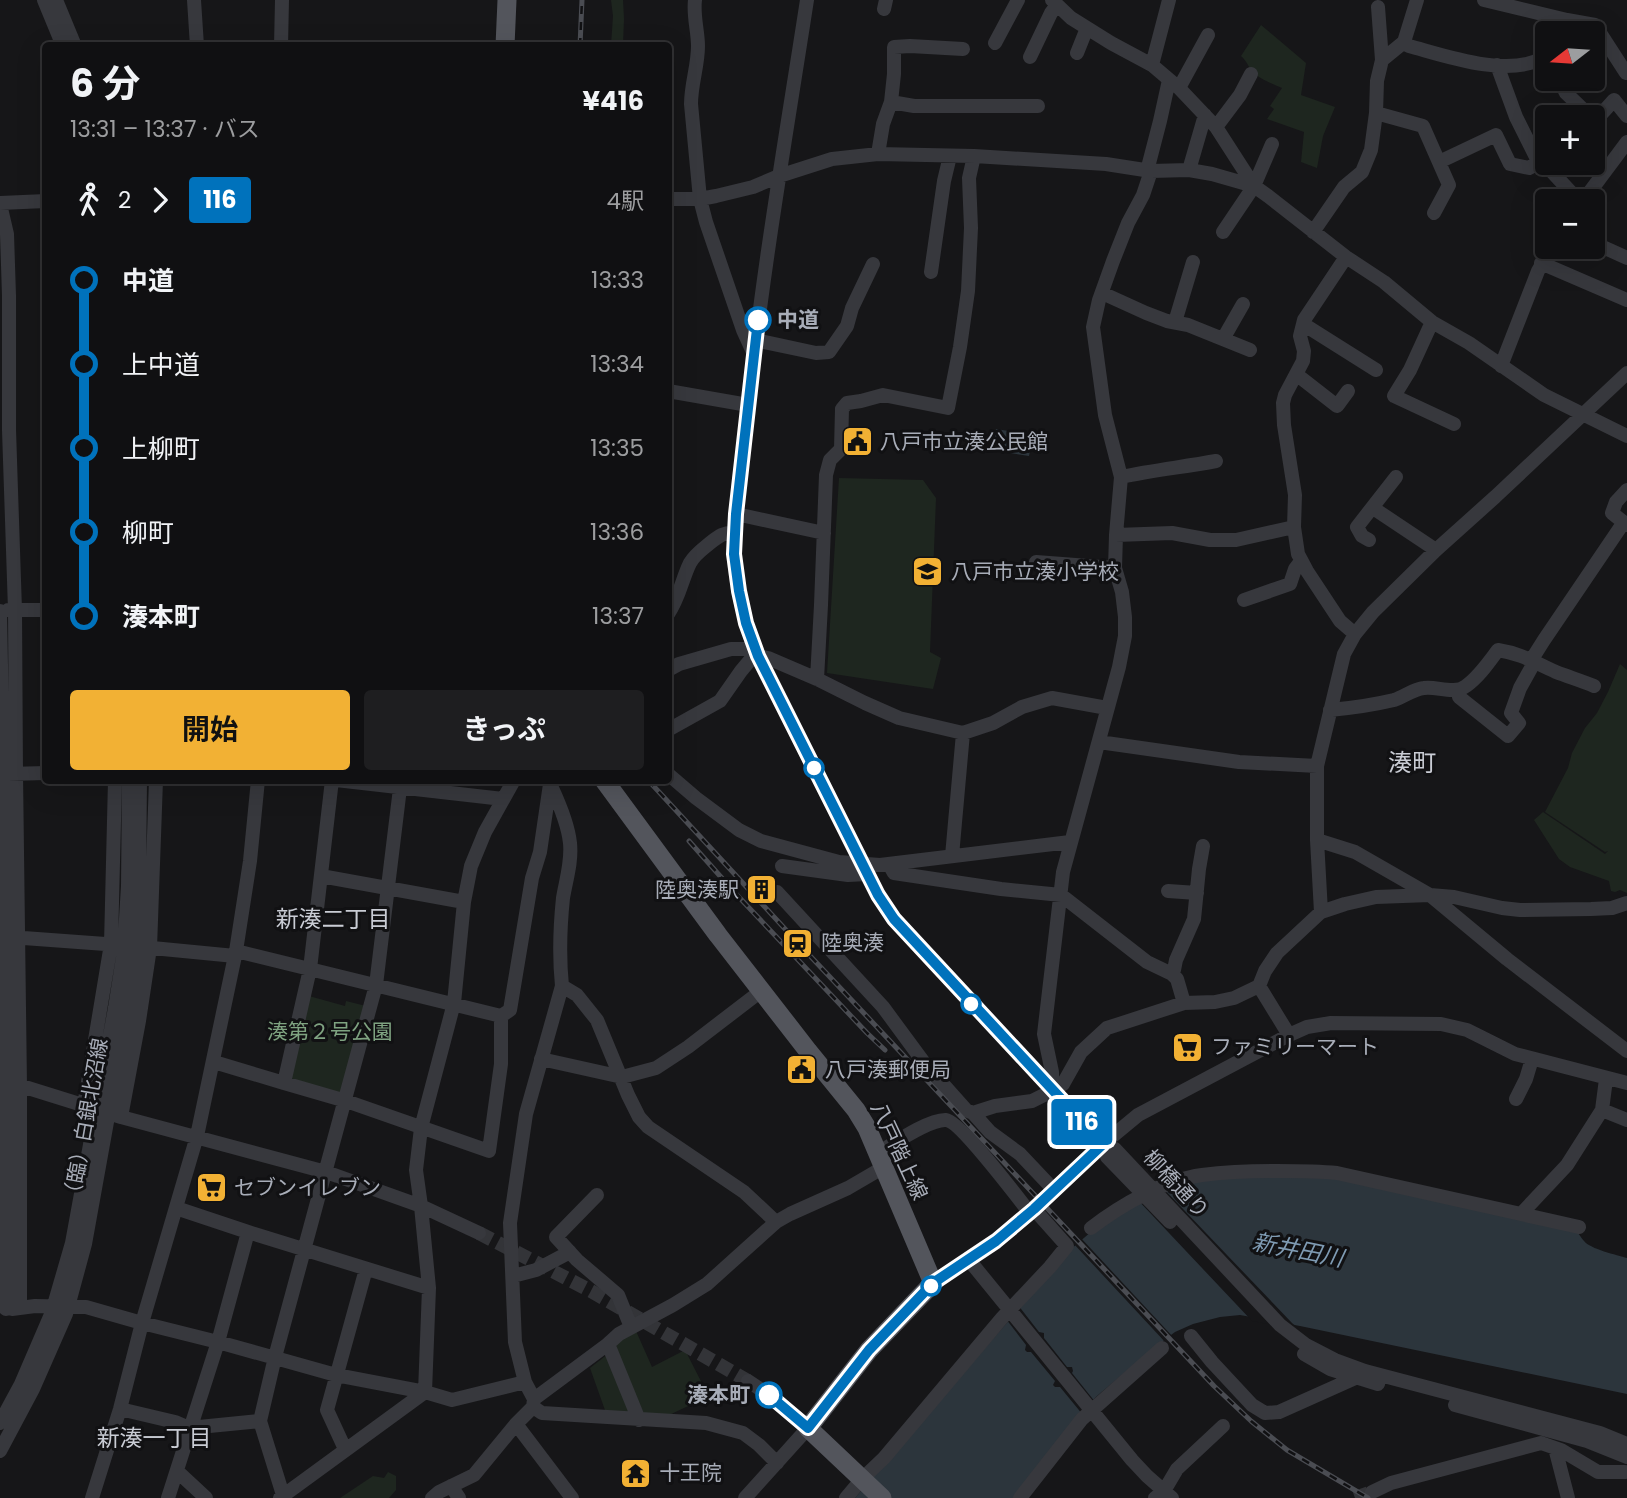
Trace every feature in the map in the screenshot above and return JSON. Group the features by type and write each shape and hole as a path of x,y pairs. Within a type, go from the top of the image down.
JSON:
{"main road":[{"path":"505,42 507,0"},
{"name":"八戸階上線","path":"607,784 761,992 856,1110 867,1128 933,1283"},
{"path":"882,1498 808,1428 869,1350 933,1283"}],"street":[{"path":"44,0 61,42"},
{"path":"56,0 73,42"},
{"path":"194,0 197,42"},
{"path":"281,42 282,0"},
{"path":"695,0 698,53 691,104 700,199 743,330 754,346 829,352 847,326 852,308 873,264"},
{"name":"柳橋通り","path":"807,0 754,346 734,554 752,653 878,895 894,919 1052,1091 1103,1144 1115,1149 1118,1160 1276,1332 1294,1348 1355,1378 1547,1434 1587,1441 1625,1471"},
{"path":"995,43 1018,0"},
{"path":"1152,65 1169,0"},
{"path":"1382,60 1404,42 1418,0"},
{"path":"1484,0 1595,25 1626,73"},
{"path":"1030,57 1055,2 1072,18 1152,65 1174,84 1216,127 1254,186"},
{"path":"1313,232 1344,187 1362,172 1371,149 1377,81 1382,60 1378,7"},
{"path":"1077,53 1087,28"},
{"path":"1052,1091 1052,1072 1044,1034 1063,872 1125,636 1122,592 1115,568 1121,477 1105,415 1093,327 1102,293 1128,223 1143,195 1160,121 1174,84 1208,35"},
{"path":"1404,42 1409,46 1476,64 1530,65 1535,62"},
{"path":"878,154 883,124 891,102 894,47 963,49"},
{"path":"1497,65 1516,117 1535,155"},
{"path":"1216,127 1240,95 1251,74"},
{"path":"1565,91 1578,105"},
{"path":"1605,110 1614,100 1627,116"},
{"path":"891,102 914,106 1038,106"},
{"path":"1376,113 1423,126 1449,185 1434,213"},
{"path":"1189,170 1205,115"},
{"path":"1439,162 1496,135 1510,164 1529,169 1535,165"},
{"path":"1590,189 1627,142"},
{"path":"1223,232 1254,186 1272,144"},
{"path":"672,199 700,199 753,187 832,159 878,154 974,156 1106,164 1149,171 1189,170 1212,174 1254,186 1346,257 1384,282 1432,322 1469,343 1544,395 1627,436"},
{"path":"931,272 950,156"},
{"path":"817,678 826,475 830,460 841,449 842,409 847,403 883,395 948,408 968,291 971,228 969,178 974,156"},
{"path":"1556,175 1569,189"},
{"path":"42,201 0,203 6,234 9,275 5,610 10,774 13,1083 9,1309 35,1306 86,1307 336,1375 425,1392 452,1401 525,1382"},
{"path":"1605,248 1627,258"},
{"path":"1346,257 1303,324 1300,336 1303,361 1283,403 1295,495 1294,527 1298,554 1340,621 1356,634"},
{"path":"1501,366 1544,259"},
{"path":"1175,322 1192,262"},
{"path":"1541,263 1627,300"},
{"path":"1102,293 1146,313 1188,325 1250,350"},
{"path":"1223,339 1243,304"},
{"path":"1432,322 1410,370 1394,396 1454,424"},
{"path":"1303,324 1376,370"},
{"path":"1321,912 1317,766 1344,654 1373,612 1627,373"},
{"path":"1296,374 1337,406 1348,391"},
{"path":"672,392 748,405"},
{"path":"1121,477 1216,461"},
{"path":"1369,540 1362,536 1357,527 1396,477"},
{"path":"1458,690 1459,697 1508,736 1519,723 1511,713 1544,640 1625,524 1612,513 1616,502 1627,490"},
{"path":"1373,508 1436,550"},
{"path":"736,514 824,533"},
{"path":"1116,535 1172,533 1210,540 1236,540 1294,527"},
{"path":"672,608 696,554 720,535 735,533"},
{"path":"1244,600 1290,584 1294,569 1301,561"},
{"path":"1036,562 1115,568"},
{"path":"5,610 42,610"},
{"path":"672,668 731,649 752,653 817,678 898,718 963,733 993,723 1022,707 1052,698 1107,708"},
{"path":"1330,710 1398,699 1406,693 1423,688 1465,688 1498,650 1534,660 1558,673 1594,686"},
{"path":"672,728 720,701 751,659 752,653"},
{"path":"952,856 963,733"},
{"path":"1099,742 1239,762 1317,766"},
{"path":"10,774 42,773"},
{"path":"672,778 739,831 761,841 865,869"},
{"path":"83,1106 111,944 115,784"},
{"name":"（臨）白銀北沼線","path":"0,1423 52,1311 72,1243 124,951 129,784"},
{"name":"（臨）白銀北沼線","path":"0,1451 33,1389 66,1314 85,1244 136,951 140,784"},
{"path":"121,1118 150,947 156,784"},
{"path":"92,1498 197,1136 236,954 250,861 258,784"},
{"path":"284,1083 310,970 333,784"},
{"path":"401,784 376,985 260,1421 281,1496 425,1392"},
{"path":"419,784 454,786 503,799"},
{"path":"425,1392 429,1288 416,1170 421,1128 454,1003 464,902 471,866 485,832 512,784"},
{"path":"549,784 570,842 570,860 560,934 562,986 526,1114 510,1223 515,1342 525,1382 534,1403 542,1413 706,1423 743,1433 777,1463"},
{"path":"502,1016 510,1010 532,878 540,852 549,784"},
{"path":"1317,841 1355,852 1430,895 1507,959 1627,1051"},
{"path":"782,866 848,875 889,864 1070,842"},
{"path":"1171,974 1194,919 1203,846"},
{"path":"889,864 894,873 1060,895 1147,962 1177,979 1184,1003"},
{"path":"321,876 464,902"},
{"path":"1168,891 1198,893"},
{"path":"777,892 883,1007 925,1064 966,1110 1020,1154 1054,1190"},
{"path":"973,1113 995,1106 1031,1101 1052,1091 1063,1083 1081,1052 1107,1028 1184,1003 1234,998 1259,986 1277,953 1321,912 1345,904 1376,897 1430,895 1520,909 1612,908 1627,903"},
{"path":"12,937 236,954 502,1016"},
{"path":"562,986 577,995 597,1020 628,1095 639,1117 648,1127 744,1192 776,1222"},
{"path":"1259,986 1290,1035"},
{"path":"541,1059 622,1077 656,1068 761,992"},
{"path":"214,1062 346,1101 489,1151 500,1064 502,1016"},
{"path":"933,1283 996,1241 1138,1115 1307,1027 1331,1023 1441,1024 1467,1030 1515,1054 1627,1083"},
{"path":"1516,1099 1532,1059"},
{"path":"1521,1214 1567,1165 1602,1111 1606,1079"},
{"path":"13,1083 121,1118 326,1172 421,1206 479,1233"},
{"path":"1602,1111 1627,1120"},
{"path":"432,1498 439,1492 455,1492 474,1475 534,1403 619,1334 707,1284 776,1222 848,1188 927,1125 947,1120 974,1143 1032,1211 1067,1245 1050,1268 1002,1318 884,1458 846,1498"},
{"path":"1091,1228 1132,1200 1166,1185 1200,1175 1264,1171 1337,1173 1579,1227"},
{"path":"597,1195 556,1237 618,1295 631,1327"},
{"path":"176,1208 429,1288"},
{"path":"168,1498 218,1342 248,1232"},
{"path":"513,1276 536,1269 570,1252"},
{"path":"968,1260 1164,1496 1177,1469 1223,1426"},
{"path":"345,1449 327,1410 366,1269"},
{"path":"1191,1336 1252,1405 1265,1413 1279,1412 1355,1378"},
{"path":"608,1344 639,1420"},
{"path":"1020,1498 1082,1419 1162,1348"},
{"name":"柳橋通り","path":"1332,1365 1365,1371 1547,1434 1600,1433 1627,1444"},
{"path":"745,1498 808,1428 748,1381"},
{"path":"120,1409 189,1428 260,1421"},
{"path":"516,1424 572,1498"},
{"path":"1547,1434 1598,1472 1625,1471"},
{"path":"1380,1493 1391,1483 1547,1434"},
{"path":"1547,1434 1568,1498"},
{"path":"178,1472 206,1498"}],"green space":[{"path":"611,0 623,0 623,42 611,42"},
{"path":"1261,25 1306,63 1301,95 1335,107 1323,136 1317,168 1301,162 1304,132 1267,119 1274,109 1270,106 1282,88 1255,74 1241,56"},
{"path":"839,478 923,480 936,498 930,652 941,658 933,689 827,673"},
{"path":"1620,664 1627,670 1627,893 1620,890 1611,891 1609,881 1570,867 1559,859 1534,820 1543,812 1605,854 1608,851 1605,852 1545,812 1568,768 1572,753 1585,728 1597,713"},
{"name":"湊第２号公園","path":"309,996 345,1006 346,1001 366,1006 341,1092 335,1094 294,1082 291,1076"},
{"path":"636,1331 652,1367 685,1350 707,1393 703,1399 667,1416 644,1415 616,1350 617,1342"},
{"path":"608,1354 634,1416 606,1413 590,1368"},
{"path":"388,1472 396,1476 396,1490 389,1498 340,1498 373,1476 384,1478"}],"water":[{"path":"996,429 1033,435 1029,456 992,450"},
{"name":"新井田川","path":"1322,1175 1577,1232 1592,1247 1627,1258 1627,1394 1300,1326 1240,1315 1220,1317 1175,1332 1097,1396 1078,1415 1014,1498 855,1498 1070,1250 1132,1203 1200,1178"}],"pier":[{"path":"1162,1187 1300,1330 1252,1321 1136,1198"},
{"path":"1080,1237 1174,1338 1166,1343 1073,1243"},
{"path":"1018,1305 1039,1332 1044,1333 1044,1338 1067,1367 1072,1367 1072,1373 1096,1403 1083,1415 1060,1387 1053,1385 1055,1381 1031,1352 1025,1350 1026,1345 1006,1319"}],"tunnel":[{"path":"479,1233 591,1291 748,1381"},
{"path":"1355,1498 1372,1492"}],"railway":[{"path":"580,42 582,0"},
{"path":"652,784 1214,1386 1287,1450 1368,1498"},
{"path":"689,841 885,1050"}],"bus line":[{"name":"116","path":"758,320 734,554 746,623 758,656 878,895 894,919 1103,1144 996,1241 933,1283 869,1350 808,1428 769,1395"}],"place":[{"name":"中道","path":"758,320"},
{"name":"八戸市立湊公民館","path":"857,442"},
{"name":"八戸市立湊小学校","path":"928,572"},
{"name":"陸奥湊駅","path":"762,890"},
{"name":"陸奥湊","path":"798,943"},
{"name":"ファミリーマート","path":"1188,1047"},
{"name":"八戸湊郵便局","path":"802,1070"},
{"name":"セブンイレブン","path":"211,1188"},
{"name":"湊本町","path":"769,1395"},
{"name":"十王院","path":"636,1473"}],"district":[{"name":"湊町","path":"1412,763"},
{"name":"新湊二丁目","path":"333,919"},
{"name":"新湊一丁目","path":"154,1438"}]}
